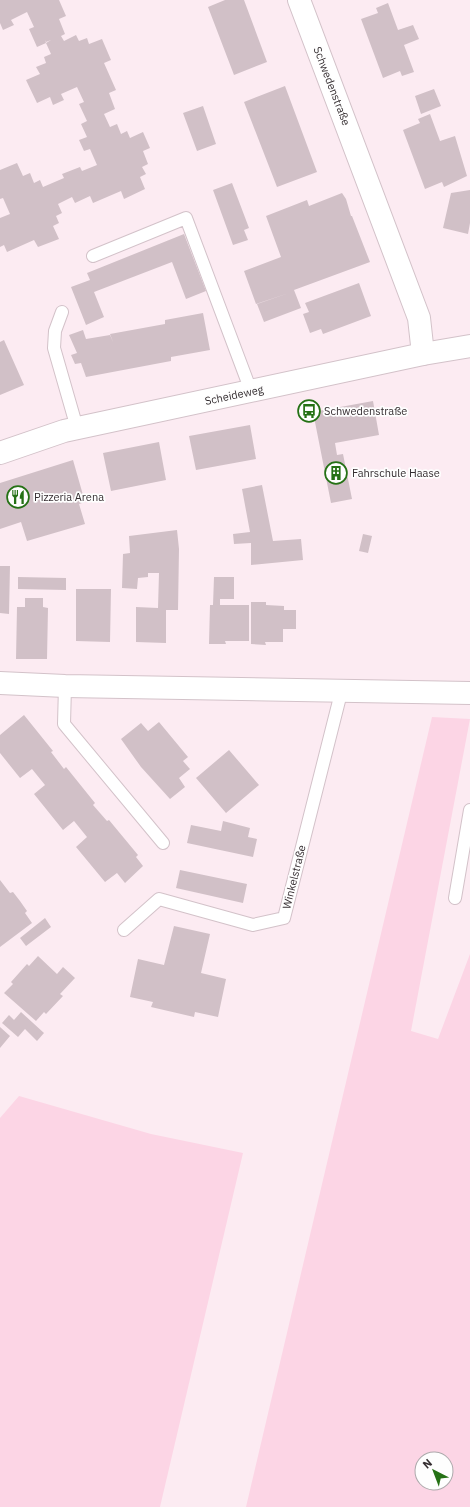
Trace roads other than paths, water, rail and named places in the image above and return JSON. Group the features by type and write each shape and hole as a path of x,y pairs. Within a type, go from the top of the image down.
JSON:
{"street":[{"name":"Schwedenstraße","path":"299,0 419,318 423,354"},
{"name":"Scheideweg","path":"0,453 77,428 423,354 462,348"},
{"path":"0,683 65,686 470,693"}],"lane":[{"path":"93,256 186,218 251,391"},
{"path":"62,312 55,332 54,348 77,428"},
{"path":"65,686 64,724 163,843"},
{"name":"Winkelstraße","path":"124,930 159,899 252,925 284,918 349,690"},
{"path":"455,898 470,810"}],"place":[{"name":"Schwedenstraße","path":"309,411"},
{"name":"Fahrschule Haase","path":"336,473"},
{"name":"Pizzeria Arena","path":"18,497"}]}
